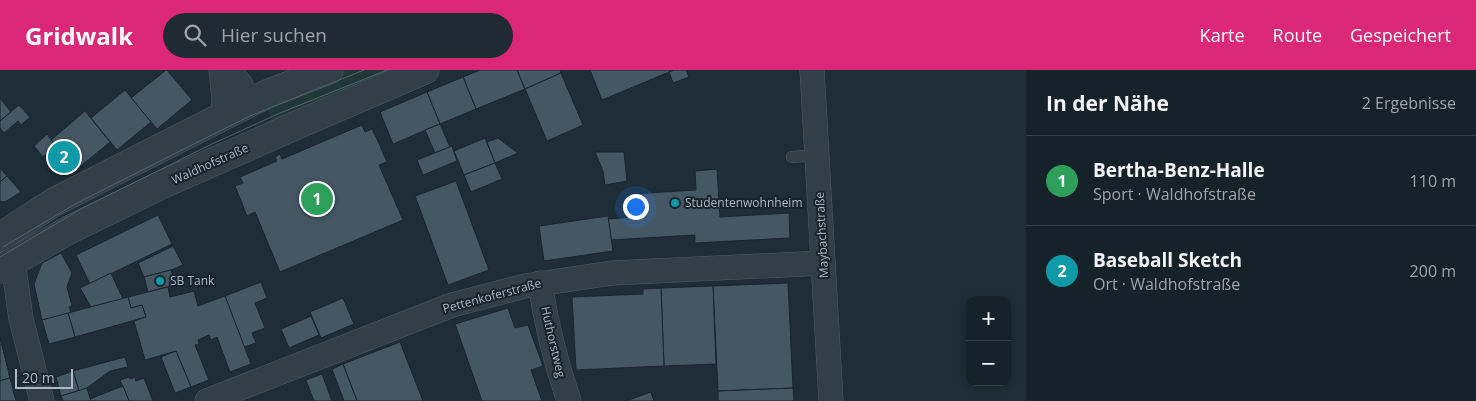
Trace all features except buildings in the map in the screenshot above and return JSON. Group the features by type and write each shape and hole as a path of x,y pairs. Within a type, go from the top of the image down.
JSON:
{"street":[{"path":"221,70 224,98 223,116"},
{"path":"228,70 241,85 249,103 250,116 248,127 229,155"},
{"path":"5,227 269,93 329,70"},
{"name":"Waldhofstraße","path":"6,266 69,230 161,185 425,70"},
{"name":"Maybachstraße","path":"812,70 831,401"},
{"name":"Pettenkoferstraße","path":"207,401 452,305 540,283 612,273 823,263"},
{"path":"6,266 42,401"},
{"name":"Huthorstweg","path":"540,283 558,367 569,401"},
{"path":"0,303 21,319"}],"lane":[{"path":"792,156 817,154"}],"green space":[{"path":"345,70 411,70 275,130 265,102"}],"tram line":[{"path":"3,247 77,203 250,116 364,70"},
{"path":"0,257 81,209 212,144 280,113 387,70"}],"place":[{"name":"Baseball Sketch","path":"64,157"},
{"name":"Bertha-Benz-Halle","path":"317,199"},
{"name":"Studentenwohnheim","path":"675,203"},
{"name":"SB Tank","path":"160,281"}]}
